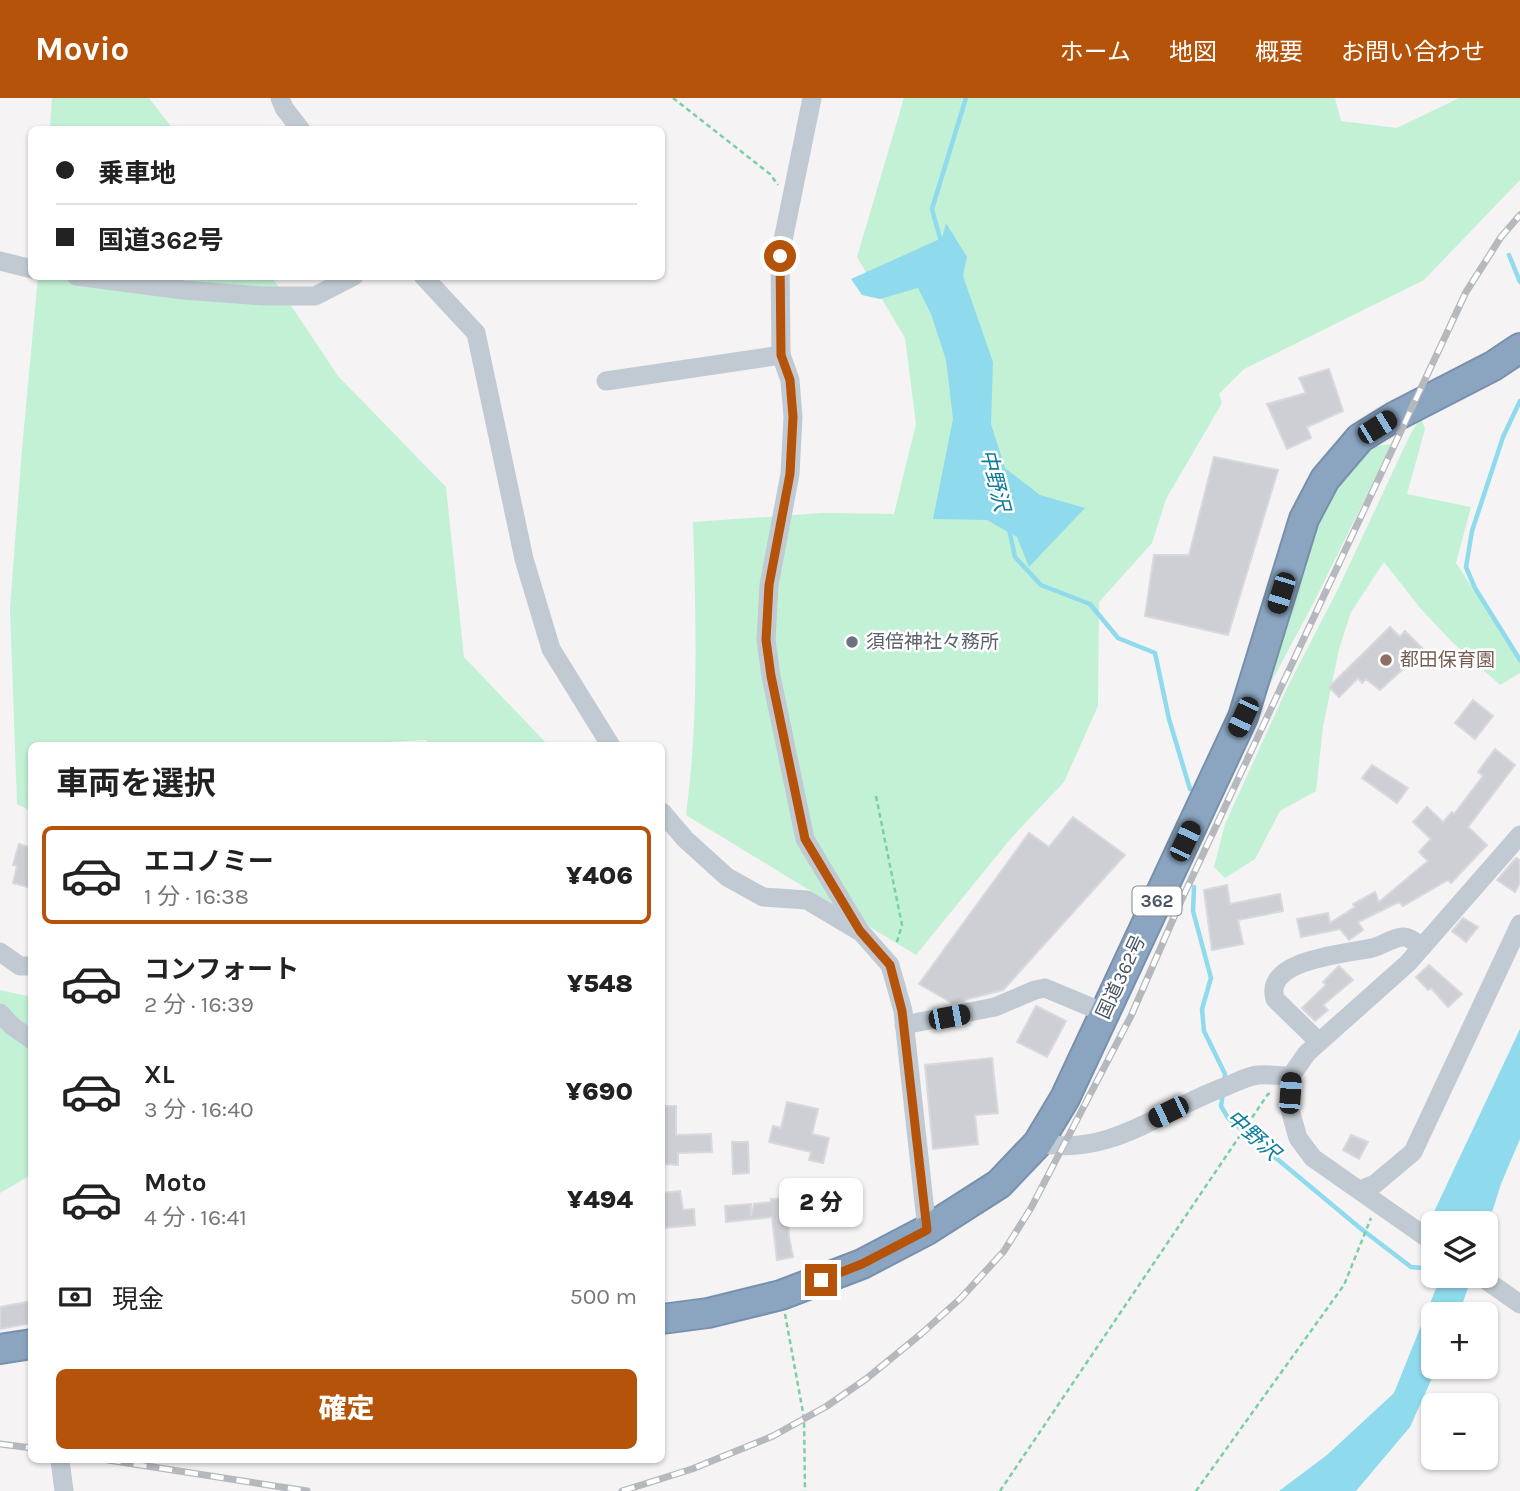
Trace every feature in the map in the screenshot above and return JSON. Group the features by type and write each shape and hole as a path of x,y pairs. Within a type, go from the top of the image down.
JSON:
{"highway":[{"name":"国道362号","path":"665,1319 708,1312 781,1295 862,1264 927,1230 999,1184 1038,1143 1065,1098 1243,717 1304,519 1325,479 1360,438 1394,417 1493,366 1520,348"},
{"path":"0,1349 28,1345"}],"street":[{"path":"280,98 298,126"},
{"path":"812,98 780,256 781,355 790,380 793,417 790,474 769,585 766,640 805,839 860,931 890,965 904,1025 927,1230"},
{"path":"0,261 28,268"},
{"path":"107,280 183,290 315,296 346,280"},
{"path":"426,280 476,333 524,559 551,649 609,742"},
{"path":"606,381 781,355"},
{"path":"665,816 685,839 727,877 763,897 807,901 860,931"},
{"path":"1421,1233 1313,1158 1298,1138 1290,1110 1290,1084 1307,1053 1408,963 1520,835"},
{"path":"1360,1190 1376,1184 1413,1152 1520,924"},
{"path":"1319,1042 1275,999 1273,991 1278,978 1308,962 1340,952 1380,946 1401,937 1410,938 1422,947"},
{"path":"0,952 20,966 28,966"},
{"path":"904,1025 995,1007 1045,988 1104,1013"},
{"path":"0,1013 28,1037"},
{"path":"1038,1143 1061,1147 1095,1144 1130,1131 1207,1093 1258,1075 1290,1084"},
{"path":"1497,1288 1520,1304"},
{"path":"60,1463 64,1491"}],"path":[{"path":"673,98 770,174 792,205"},
{"path":"876,796 902,925 890,965"},
{"path":"1000,1491 1268,1094 1290,1084"},
{"path":"1196,1491 1344,1285 1384,1207"},
{"path":"781,1295 804,1418 806,1491"}],"green space":[{"path":"52,98 149,98 171,126 50,126"},
{"path":"904,98 1335,98 1341,121 1397,128 1459,98 1520,98 1520,180 1424,280 1244,369 1219,394 1222,403 1166,499 1152,543 1099,602 1098,706 1064,782 1012,837 916,955 686,815 695,706 693,522 822,513 894,514 916,424 905,338 857,257"},
{"path":"38,280 274,280 338,376 446,487 464,657 545,742 28,742 28,810 17,804 10,608"},
{"path":"1421,417 1425,429 1407,494 1471,507 1456,563 1520,660 1520,673 1500,685 1452,642 1421,609 1384,562 1351,612 1339,649 1323,727 1316,791 1280,811 1255,859 1225,878 1214,867 1225,824 1288,686"},
{"path":"1392,444 1269,686 1281,622 1321,500 1367,447"},
{"path":"0,990 28,996 28,1177 0,1193"}],"water":[{"path":"946,223 967,257 963,276 993,362 991,424 1005,468 1040,495 1085,508 1029,567 1017,537 987,520 933,519 953,419 946,360 931,314 918,288 880,299 862,295 851,279 942,238"},
{"path":"1520,1029 1520,1139 1492,1211 1434,1211"},
{"path":"1436,1288 1468,1288 1463,1302 1431,1302"},
{"path":"1421,1326 1421,1379 1432,1379 1425,1393 1421,1393 1421,1403 1410,1427 1356,1491 1279,1491 1327,1455 1394,1393"}],"building":[{"path":"1329,369 1343,411 1307,427 1311,438 1287,449 1267,404 1306,393 1299,378"},
{"path":"1214,457 1278,470 1228,635 1145,616 1154,555 1189,555"},
{"path":"1390,627 1400,637 1405,631 1424,650 1380,690 1366,679 1362,683 1358,678 1339,697 1329,687"},
{"path":"1473,700 1493,716 1475,739 1455,723"},
{"path":"1495,749 1515,765 1468,827 1487,845 1451,883 1448,880 1403,906 1399,902 1358,922 1363,930 1349,940 1340,929 1301,937 1297,919 1328,913 1330,923 1355,907 1353,904 1375,892 1379,902 1428,861 1419,852 1431,839 1413,822 1427,807 1443,822 1452,812 1454,814 1483,776 1478,772"},
{"path":"1372,765 1408,788 1397,803 1362,778"},
{"path":"1073,817 1125,855 1003,990 952,1003 919,984 1029,833 1049,847"},
{"path":"19,844 28,847 28,887 13,883 17,866 13,865"},
{"path":"1516,858 1520,860 1520,883 1515,892 1497,880"},
{"path":"1227,885 1230,904 1280,894 1283,911 1238,920 1243,944 1212,950 1204,890"},
{"path":"1463,918 1478,927 1466,942 1452,931"},
{"path":"1429,965 1462,994 1448,1007 1431,988 1428,990 1416,977"},
{"path":"1339,966 1353,980 1323,1005 1328,1010 1315,1021 1302,1008 1326,985 1323,982"},
{"path":"1036,1006 1066,1021 1047,1057 1017,1042"},
{"path":"992,1058 998,1113 975,1115 978,1144 933,1149 925,1065"},
{"path":"787,1102 818,1109 812,1134 829,1138 823,1163 809,1160 811,1152 769,1142 773,1126 781,1128"},
{"path":"665,1106 676,1106 676,1135 711,1134 712,1152 678,1153 678,1165 665,1164"},
{"path":"1351,1135 1368,1142 1359,1159 1343,1150"},
{"path":"732,1142 748,1142 749,1173 733,1174"},
{"path":"680,1191 683,1210 694,1209 695,1225 665,1228 665,1193"},
{"path":"787,1198 793,1257 777,1260 772,1217 726,1222 725,1206 751,1204 751,1216 754,1204"},
{"path":"28,1302 28,1324 0,1329 0,1307"}],"waterway":[{"name":"中野沢","path":"941,242 932,209 966,98"},
{"path":"1509,255 1520,282"},
{"path":"1520,401 1503,437 1472,531 1466,567 1475,588 1520,660"},
{"name":"中野沢","path":"1009,529 1015,557 1041,585 1090,604 1118,638 1155,653 1169,719 1190,789"},
{"name":"中野沢","path":"1194,887 1193,911 1211,978 1202,1009 1204,1031 1225,1074 1224,1081"},
{"name":"中野沢","path":"1223,1093 1221,1106 1228,1118 1360,1228 1411,1267 1421,1268"}],"railway":[{"path":"622,1491 692,1469 773,1436 827,1406 866,1379 921,1334 961,1298 1004,1251 1031,1208 1131,1016 1181,901 1466,292 1501,237 1520,215"},
{"path":"0,1444 28,1448"},
{"path":"127,1463 307,1491"}],"place":[{"name":"須倍神社々務所","path":"852,642"},
{"name":"都田保育園","path":"1386,660"}],"route":[{"path":"780,256 781,355 790,380 793,417 790,474 769,585 766,640 771,676 805,839 860,931 890,965 902,1011 927,1230 862,1264 821,1280"}]}
